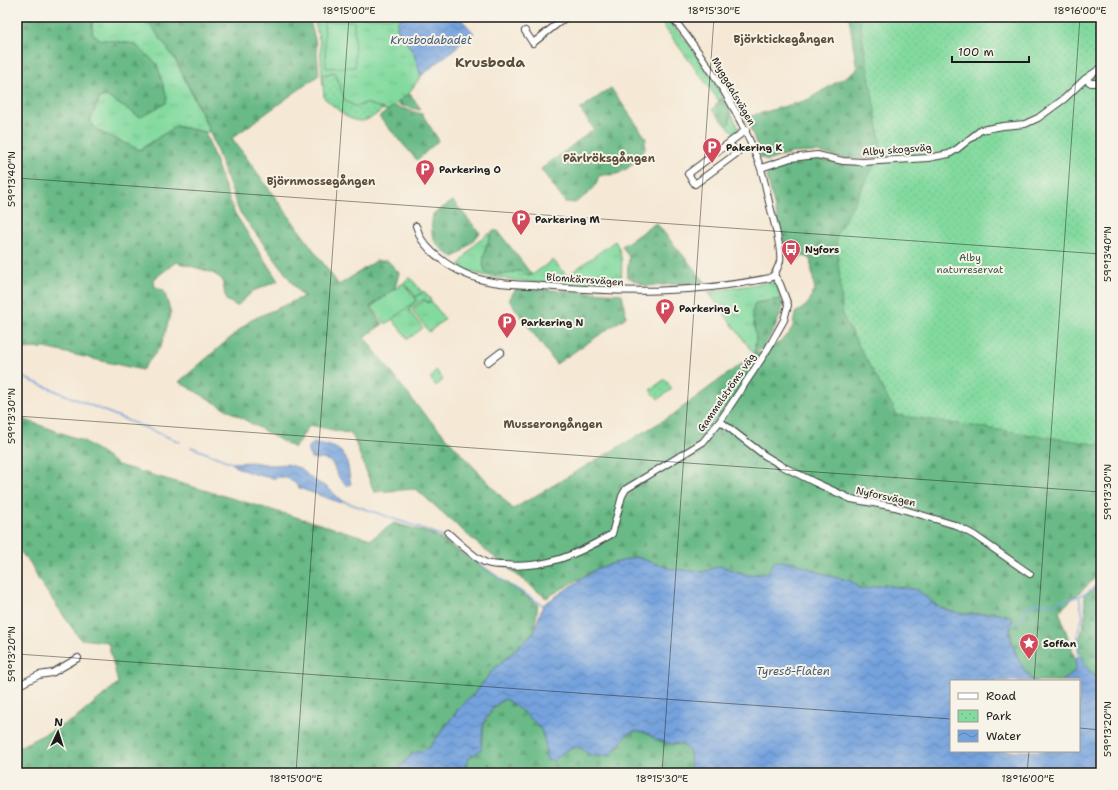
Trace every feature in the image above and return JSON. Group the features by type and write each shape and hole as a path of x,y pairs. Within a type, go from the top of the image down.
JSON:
{"street":[{"path":"525,31 533,42 566,17"},
{"name":"Myggdalsvägen","path":"672,17 718,79 746,130 761,168 780,252 780,262 774,275"},
{"name":"Alby skogsväg","path":"761,168 791,158 817,156 843,161 863,162 928,158 949,154 958,149 973,135 981,130 1025,124 1038,118 1064,99 1101,68"},
{"path":"1085,80 1091,83 1101,83"},
{"path":"729,143 736,153 695,184 688,174 746,130"},
{"name":"Blomkärrsvägen","path":"416,226 421,239 443,261 460,272 491,281 553,287 641,292 713,288 770,278 774,275"},
{"name":"Gammelströms väg","path":"448,533 467,550 487,564 523,567 564,558 592,546 612,534 622,496 626,490 703,442 720,421 766,352 781,327 788,305 780,284 774,275"},
{"path":"488,362 501,352"},
{"name":"Nyforsvägen","path":"720,421 729,430 764,455 801,476 851,499 895,507 926,515 955,525 974,535 1030,574"},
{"path":"17,686 39,675 52,673 78,658"}],"green space":[{"path":"17,17 93,17 92,33 99,39 135,44 157,64 167,98 166,103 140,117 106,96 99,98 90,121 98,131 140,150 176,126 205,132 234,212 278,281 253,291 237,306 226,300 222,279 211,272 176,262 154,279 155,287 164,291 171,313 161,346 142,370 45,348 17,349"},
{"path":"93,17 145,17 175,59 210,132 176,126 140,150 98,131 90,121 100,98 106,96 140,117 135,44 99,39 92,33"},
{"path":"145,17 309,17 316,43 319,75 232,138 339,285 376,261 388,261 399,273 395,288 370,307 383,324 364,337 418,407 513,509 671,416 754,354 756,338 752,313 755,303 781,299 783,307 775,328 764,346 755,354 766,352 788,335 793,326 795,313 806,305 810,300 812,293 815,291 810,258 803,256 794,262 786,252 767,177 768,172 779,165 805,158 821,159 843,164 896,163 1101,419 1101,573 1059,611 1075,658 1076,670 1062,680 1032,680 1029,678 1018,659 1010,635 1012,618 994,612 985,614 962,614 950,611 937,606 918,590 883,585 860,590 852,581 829,576 793,562 768,573 748,575 720,566 703,572 671,569 636,557 598,568 546,598 479,545 416,489 374,492 352,434 310,425 294,448 179,382 251,320 303,297 239,211 210,132 175,59"},
{"path":"313,17 402,17 399,19 397,28 414,54 421,76 409,93 388,111 366,103 356,107 345,101 335,72 322,75 320,42"},
{"path":"657,17 663,17 681,35 704,66 723,99 719,101"},
{"path":"849,17 879,17 895,157 847,159 817,152 791,153 767,161 761,157 752,132 744,118 807,100 857,70"},
{"name":"Alby naturreservat","path":"859,17 1101,17 1101,445 897,415 843,317 836,236 882,151"},
{"path":"354,21 355,67 326,68 324,22"},
{"path":"335,72 345,101 356,107 366,103 383,109 376,115 364,121 356,121 346,116 324,98 322,75"},
{"path":"611,88 646,138 644,151 641,156 627,169 616,174 602,175 598,177 596,185 593,189 575,203 565,202 541,169 594,129 580,109"},
{"path":"409,93 421,109 420,110 399,105 398,102"},
{"path":"723,99 730,111 730,122 727,126 712,110 719,101"},
{"path":"394,106 422,114 438,139 438,141 417,160 379,117"},
{"path":"730,111 739,129 735,134 727,126 730,122"},
{"path":"453,201 480,233 461,253 454,257 446,253 438,246 432,234 433,214"},
{"path":"656,223 705,282 646,286 627,277 629,257 622,246"},
{"path":"492,231 498,231 532,275 528,276 520,271 507,274 486,273 483,262 486,246"},
{"path":"489,233 491,235 485,249 512,273 519,271 528,276 532,275 553,260 567,276 615,241 621,257 622,270 620,288 536,282 488,276 470,271 460,266 473,246"},
{"path":"410,277 422,292 416,297 404,282"},
{"path":"770,282 777,286 781,299 755,303 756,338 754,354 708,292"},
{"path":"403,283 417,300 386,324 371,307"},
{"path":"516,288 622,294 626,317 556,364 509,300"},
{"path":"424,291 431,300 428,302 424,299 409,310 423,328 408,339 392,319 417,300 415,298"},
{"path":"425,300 428,303 431,301 445,319 429,332 412,310"},
{"path":"436,370 443,380 436,386 430,378"},
{"path":"665,379 672,389 658,399 650,390"},
{"path":"17,417 84,441 118,465 371,539 394,523 433,534 538,604 534,632 493,670 475,693 463,703 429,748 412,754 395,773 17,773 17,748 75,719 118,683 108,642 80,639 38,579 31,564 17,548"},
{"path":"1101,584 1101,682 1084,664 1078,646 1086,613 1084,594"},
{"path":"504,699 513,704 540,728 544,739 548,760 553,761 566,750 577,747 582,748 585,752 592,756 611,754 626,736 633,732 640,731 655,739 686,747 690,751 691,773 468,773 465,770 468,758 474,755 483,738 483,726 492,710"}],"water":[{"name":"Krusbodabadet","path":"402,17 459,17 474,33 421,76 414,54 397,28 397,22"},
{"path":"314,443 329,445 342,453 347,462 351,484 347,486 341,480 330,461 311,458 308,452 309,447"},
{"path":"252,462 271,465 287,464 300,468 312,479 328,488 342,501 341,503 299,488 286,478 272,478 244,471 232,463"},
{"name":"Tyresö-Flaten","path":"636,557 671,569 703,572 720,566 748,575 768,573 774,561 793,562 829,576 852,581 860,590 883,585 918,590 937,606 950,611 962,614 985,614 994,612 1012,617 1010,633 1012,644 1022,667 1033,680 950,680 950,752 1080,752 1080,680 1062,680 1076,670 1075,658 1082,655 1089,670 1101,682 1101,773 691,773 690,753 682,744 672,744 657,740 649,734 634,731 627,735 611,754 592,756 585,752 582,748 577,747 566,750 553,761 547,760 544,738 540,728 513,704 504,699 494,707 485,719 481,750 468,758 465,770 467,773 395,773 412,754 429,748 463,703 475,693 493,670 534,632 543,605 598,568"}],"waterway":[{"path":"17,375 180,442"},
{"path":"191,447 232,463"},
{"path":"342,501 386,516"},
{"path":"388,517 433,532 455,544 507,583"},
{"path":"1078,656 1078,631 1083,616 1079,596 1086,593 1101,582"},
{"path":"512,586 543,605"},
{"path":"1011,625 1022,620 1024,610 1035,603 1053,604 1079,596"}],"place":[{"name":"Pakering K","path":"712,164"},
{"name":"Parkering O","path":"425,186"},
{"name":"Parkering M","path":"521,236"},
{"name":"Nyfors","path":"791,266"},
{"name":"Parkering L","path":"665,325"},
{"name":"Parkering N","path":"507,339"},
{"name":"Soffan","path":"1029,660"}],"district":[{"name":"Björktickegången","path":"784,39"},
{"name":"Krusboda","path":"490,62"},
{"name":"Pärlröksgången","path":"609,158"},
{"name":"Björnmossegången","path":"321,181"},
{"name":"Musserongången","path":"553,424"}]}
